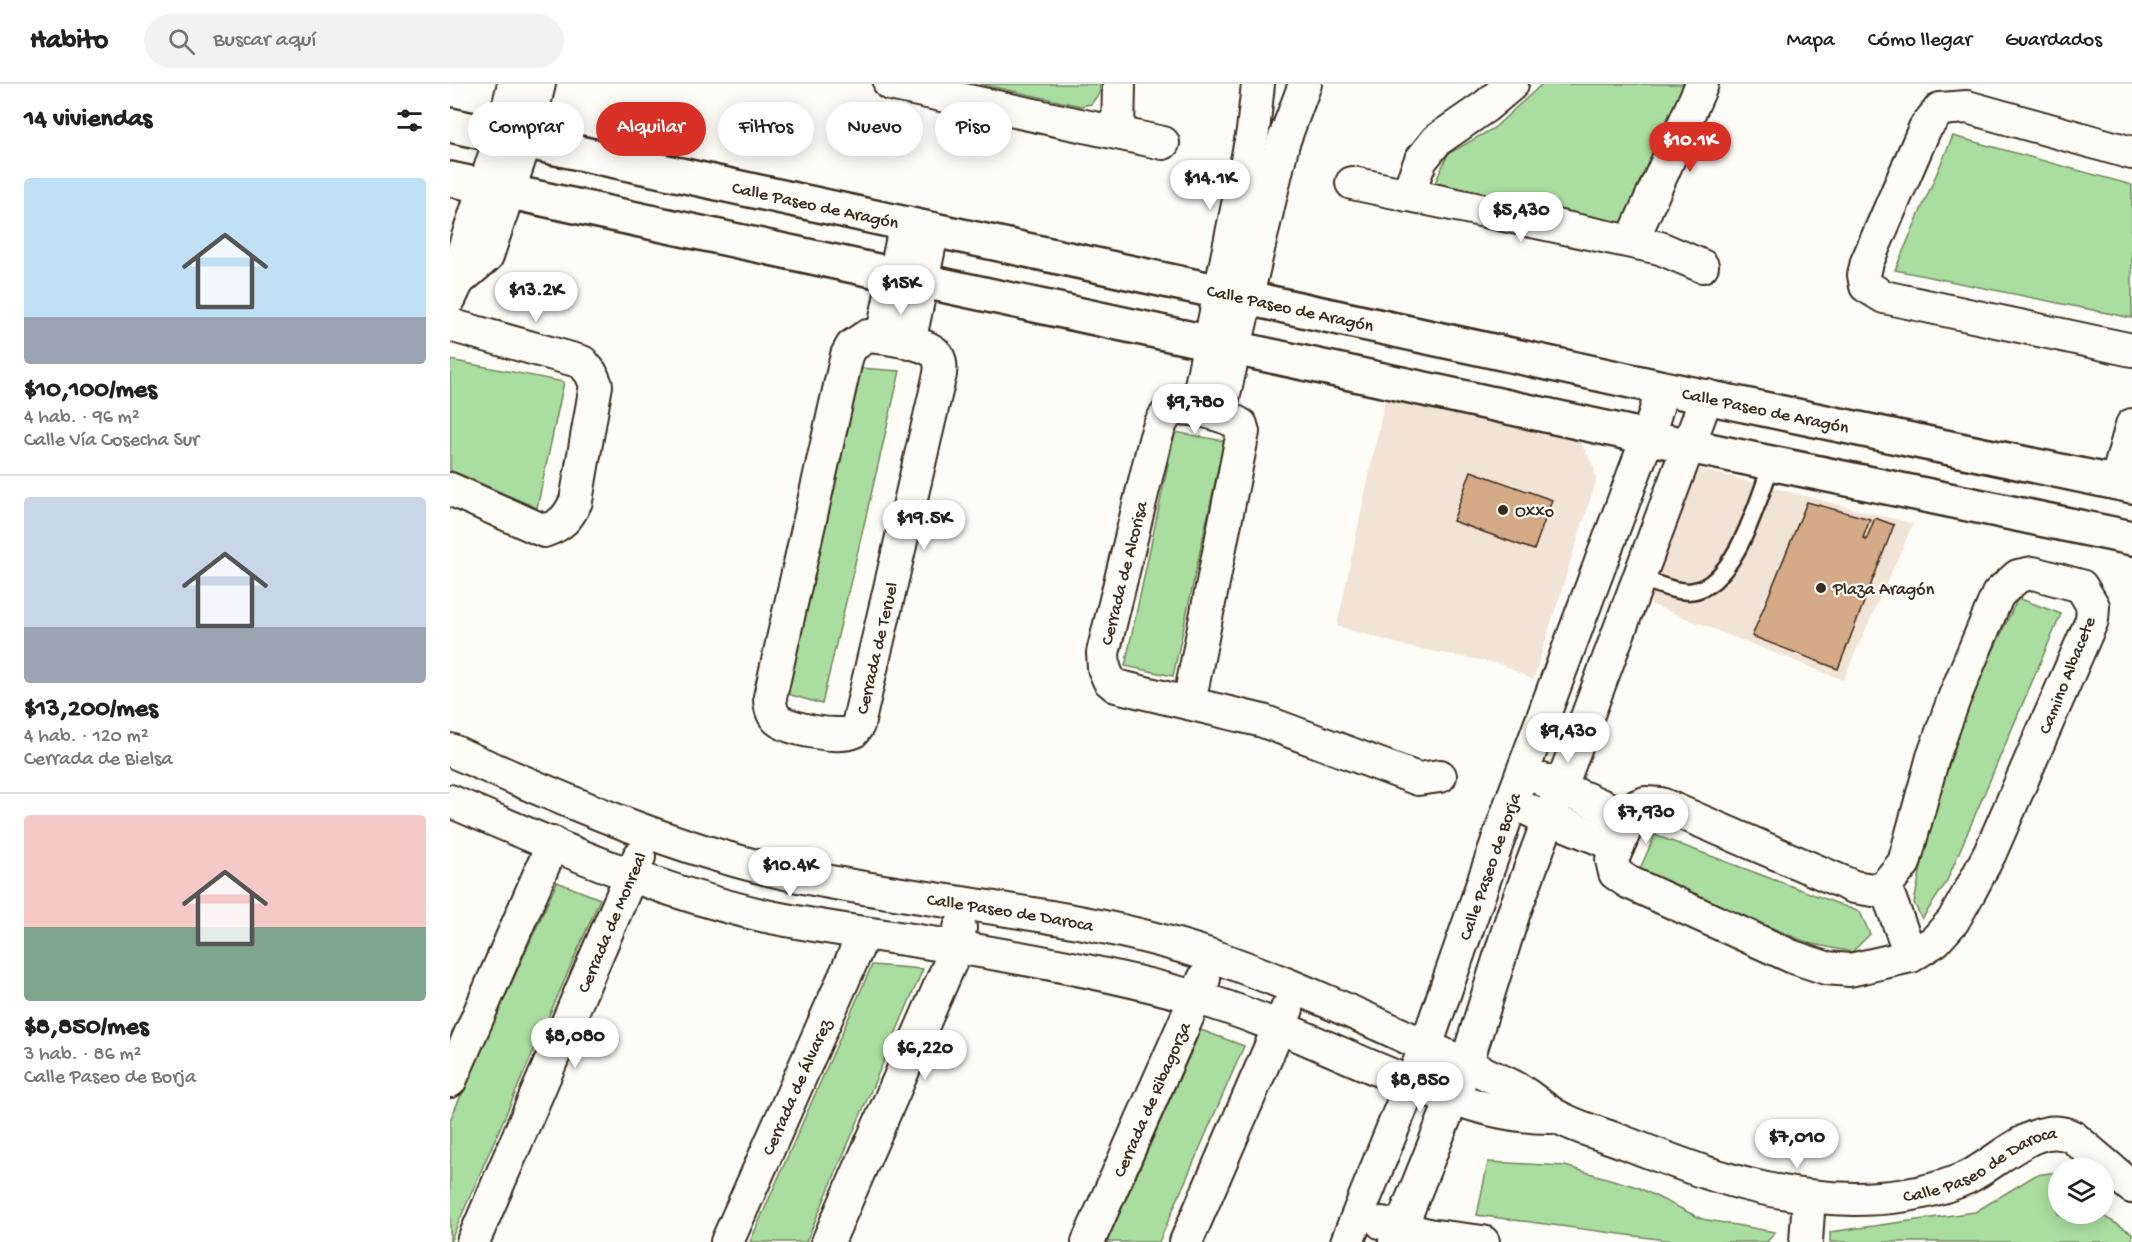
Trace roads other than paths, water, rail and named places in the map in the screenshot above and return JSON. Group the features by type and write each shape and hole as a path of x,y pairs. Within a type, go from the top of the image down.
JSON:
{"street":[{"path":"514,84 514,102"},
{"path":"530,102 539,84"},
{"path":"890,84 1163,143"},
{"path":"1118,133 1119,84"},
{"path":"1234,294 1258,84"},
{"path":"1189,703 1243,443 1241,425 1208,413 1234,294 1283,143 1305,84"},
{"path":"1407,195 1420,160 1437,140 1486,106 1512,84"},
{"path":"1632,241 1702,84"},
{"path":"2132,153 1967,107 1940,109 1924,128 1867,262 1864,275 1866,286 1884,297 2132,350"},
{"name":"Calle Paseo de Aragón","path":"450,125 468,129"},
{"name":"Calle Paseo de Aragón","path":"584,154 1663,388 2124,485"},
{"path":"454,290 465,246 498,189 508,156"},
{"path":"450,178 1689,446 2132,538"},
{"path":"1352,183 1632,241 1660,248 1702,266"},
{"path":"895,340 919,226"},
{"path":"450,325 582,362 591,373 596,386 576,501 568,517 558,526 544,531 450,489"},
{"name":"Cerrada de Teruel","path":"867,336 895,340 933,351 941,363 940,374 858,725 852,732 836,735 789,725 773,714 770,697 848,355 858,340 867,336"},
{"name":"Calle Paseo de Borja","path":"1353,1228 1426,1046 1510,803 1648,436 1663,388"},
{"path":"1397,1236 1466,1065 1513,915 1707,396"},
{"name":"Cerrada de Alcorisa","path":"1208,413 1171,411 1159,427 1103,653 1104,668 1109,680 1116,686 1263,721 1418,779 1440,776"},
{"path":"2124,485 2132,424"},
{"name":"Camino Albacete","path":"1624,832 1612,866 1615,873 1623,879 1793,957 1826,968 1850,970 1911,956 1935,941 1953,921 1990,853 2092,620 2093,606 2081,586 2033,573 2018,576 1998,594 1955,696 1933,756 1904,864 1885,886"},
{"name":"Calle Paseo de Daroca","path":"450,750 648,833 772,870 963,904 1082,922 1147,936 1214,957 1296,988 1512,1085 1556,1117 1702,1171 1759,1188 1809,1197 1913,1194 1949,1186 1986,1169 2026,1140 2052,1131 2063,1131 2073,1137 2132,1187"},
{"path":"1522,771 1561,788 1624,832"},
{"name":"Calle Paseo de Daroca","path":"450,801 632,877 761,915 957,947 1196,997 1279,1028 1380,1073 1453,1098 1501,1114 1528,1118 1556,1117"},
{"path":"1510,803 1550,819 1624,832"},
{"path":"1624,832 1635,807 1645,803 1661,804 1854,887 1873,890 1885,886 1911,956"},
{"name":"Cerrada de Monreal","path":"472,1242 632,877 648,833"},
{"path":"450,1081 554,843"},
{"path":"761,915 772,870"},
{"path":"828,1242 957,947 963,904"},
{"name":"Cerrada de Álvarez","path":"727,1242 864,933"},
{"name":"Cerrada de Ribagorza","path":"1088,1242 1214,957"},
{"path":"1186,1242 1296,988"},
{"path":"1806,1242 1809,1197"},
{"path":"1353,1228 1397,1236 1483,1242"}],"lane":[{"path":"1639,578 1682,592 1695,591 1719,576 1742,541 1772,463"}],"place":[{"name":"Oxxo","path":"1503,510"},
{"name":"Plaza Aragón","path":"1821,588"}]}
